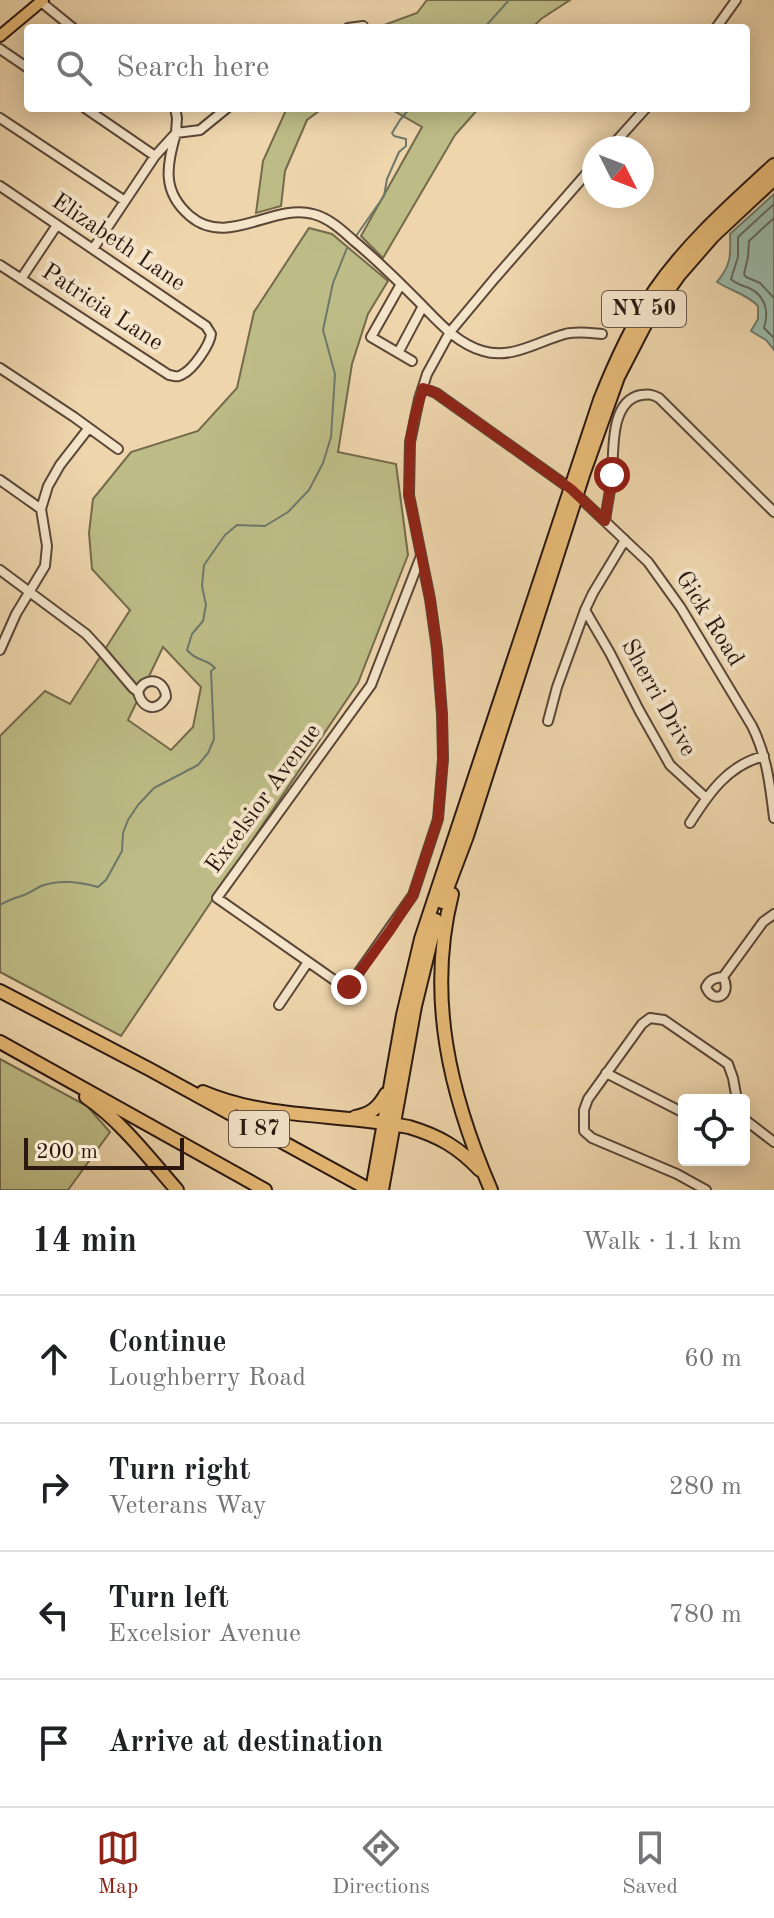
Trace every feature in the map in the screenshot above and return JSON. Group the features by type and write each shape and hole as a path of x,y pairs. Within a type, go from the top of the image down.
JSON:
{"highway":[{"name":"NY 50","path":"371,1190 381,1180 389,1123 433,930 467,836 574,493 589,429 610,374 654,292 693,243 774,165"},
{"name":"NY 50","path":"389,1123 391,1084 403,1015 421,939 574,493 618,377 649,317 670,287 699,251 774,179"},
{"path":"467,836 446,925 442,967 444,1035 455,1091 491,1190"},
{"name":"I 87","path":"0,991 371,1190"},
{"name":"I 87","path":"0,1042 265,1190"},
{"path":"41,1064 99,1106 177,1190"},
{"path":"149,1069 231,1103 271,1112 389,1123 439,1137 469,1158 485,1175"},
{"path":"343,1120 364,1115 376,1108 391,1084"}],"main road":[{"path":"3,29 42,1"}],"street":[{"path":"719,24 736,0"},
{"path":"42,1 68,24"},
{"path":"0,49 24,65"},
{"path":"91,112 155,156"},
{"path":"176,112 176,133 167,170 179,205 196,221 220,228 244,225 294,211 321,217 337,226 368,253 450,332 482,351 494,354 516,351 570,333 602,334"},
{"path":"93,249 155,156 176,133 200,130 222,112"},
{"path":"621,136 642,112"},
{"path":"0,118 125,201"},
{"name":"Excelsior Avenue","path":"421,556 371,685 217,898 347,989 413,895 438,819 443,759 437,649 421,556 409,495 414,419 427,374 450,332 582,179"},
{"name":"Elizabeth Lane","path":"0,186 206,326 211,334"},
{"path":"21,279 57,225"},
{"name":"Patricia Lane","path":"0,265 169,375 176,377 187,373 210,341 211,334"},
{"path":"401,284 371,337 412,361"},
{"path":"398,353 423,306"},
{"path":"0,368 118,449"},
{"name":"Gick Road","path":"423,388 436,393 574,493 648,562 681,608 752,726 764,756 774,818"},
{"path":"605,521 615,427 624,405 644,394 654,395 667,405 774,512"},
{"path":"0,650 16,614 42,572 47,546 41,509 48,486 88,429"},
{"path":"0,480 41,509"},
{"path":"548,721 585,610 625,540"},
{"path":"0,570 86,634 136,690"},
{"name":"Sherri Drive","path":"585,610 670,765 706,798"},
{"path":"690,823 706,798 725,777 741,764 764,756"},
{"path":"723,977 763,922 774,914"},
{"path":"279,1005 308,962"},
{"path":"706,1190 677,1174 592,1138 584,1131 584,1110 606,1073 642,1024 650,1018 672,1025 728,1064 736,1094"},
{"path":"606,1073 678,1110"},
{"path":"750,1124 774,1142"}],"shaded area":[{"path":"427,0 570,0 536,24 387,24 417,13"},
{"path":"285,112 318,112 307,120 285,171 281,206 256,213 263,161"},
{"path":"396,112 475,112 455,135 383,258 361,236 422,127"},
{"path":"309,228 332,234 388,281 368,314 352,364 338,452 396,464 408,555 358,683 121,1036 0,972 0,736 45,691 70,704 130,610 92,569 89,533 93,499 131,452 198,431 237,388 254,312","holes":["163,647 201,687 193,727 171,750 128,720"]},
{"path":"0,1059 87,1106 110,1132 68,1190 0,1190"}],"water":[{"path":"774,194 774,350 766,340 751,331 758,319 758,306 717,282 729,260 730,234"}],"waterway":[{"path":"488,24 509,0"},
{"path":"356,236 384,196 387,179 399,152 406,146 406,139 392,133 407,112"},
{"path":"0,905 55,882 98,887 106,880 122,851 123,833 138,805 154,788 198,765 208,753 214,739 211,671 215,668 187,650 192,634 203,621 206,605 202,586 204,565 225,535 237,525 265,526 288,512 309,490 323,463 331,437 335,374 323,330 333,283 347,248"}],"route":[{"path":"349,987 413,895 438,819 443,759 437,649 409,495 410,442 423,388 436,393 571,489 605,521 612,475"}]}
